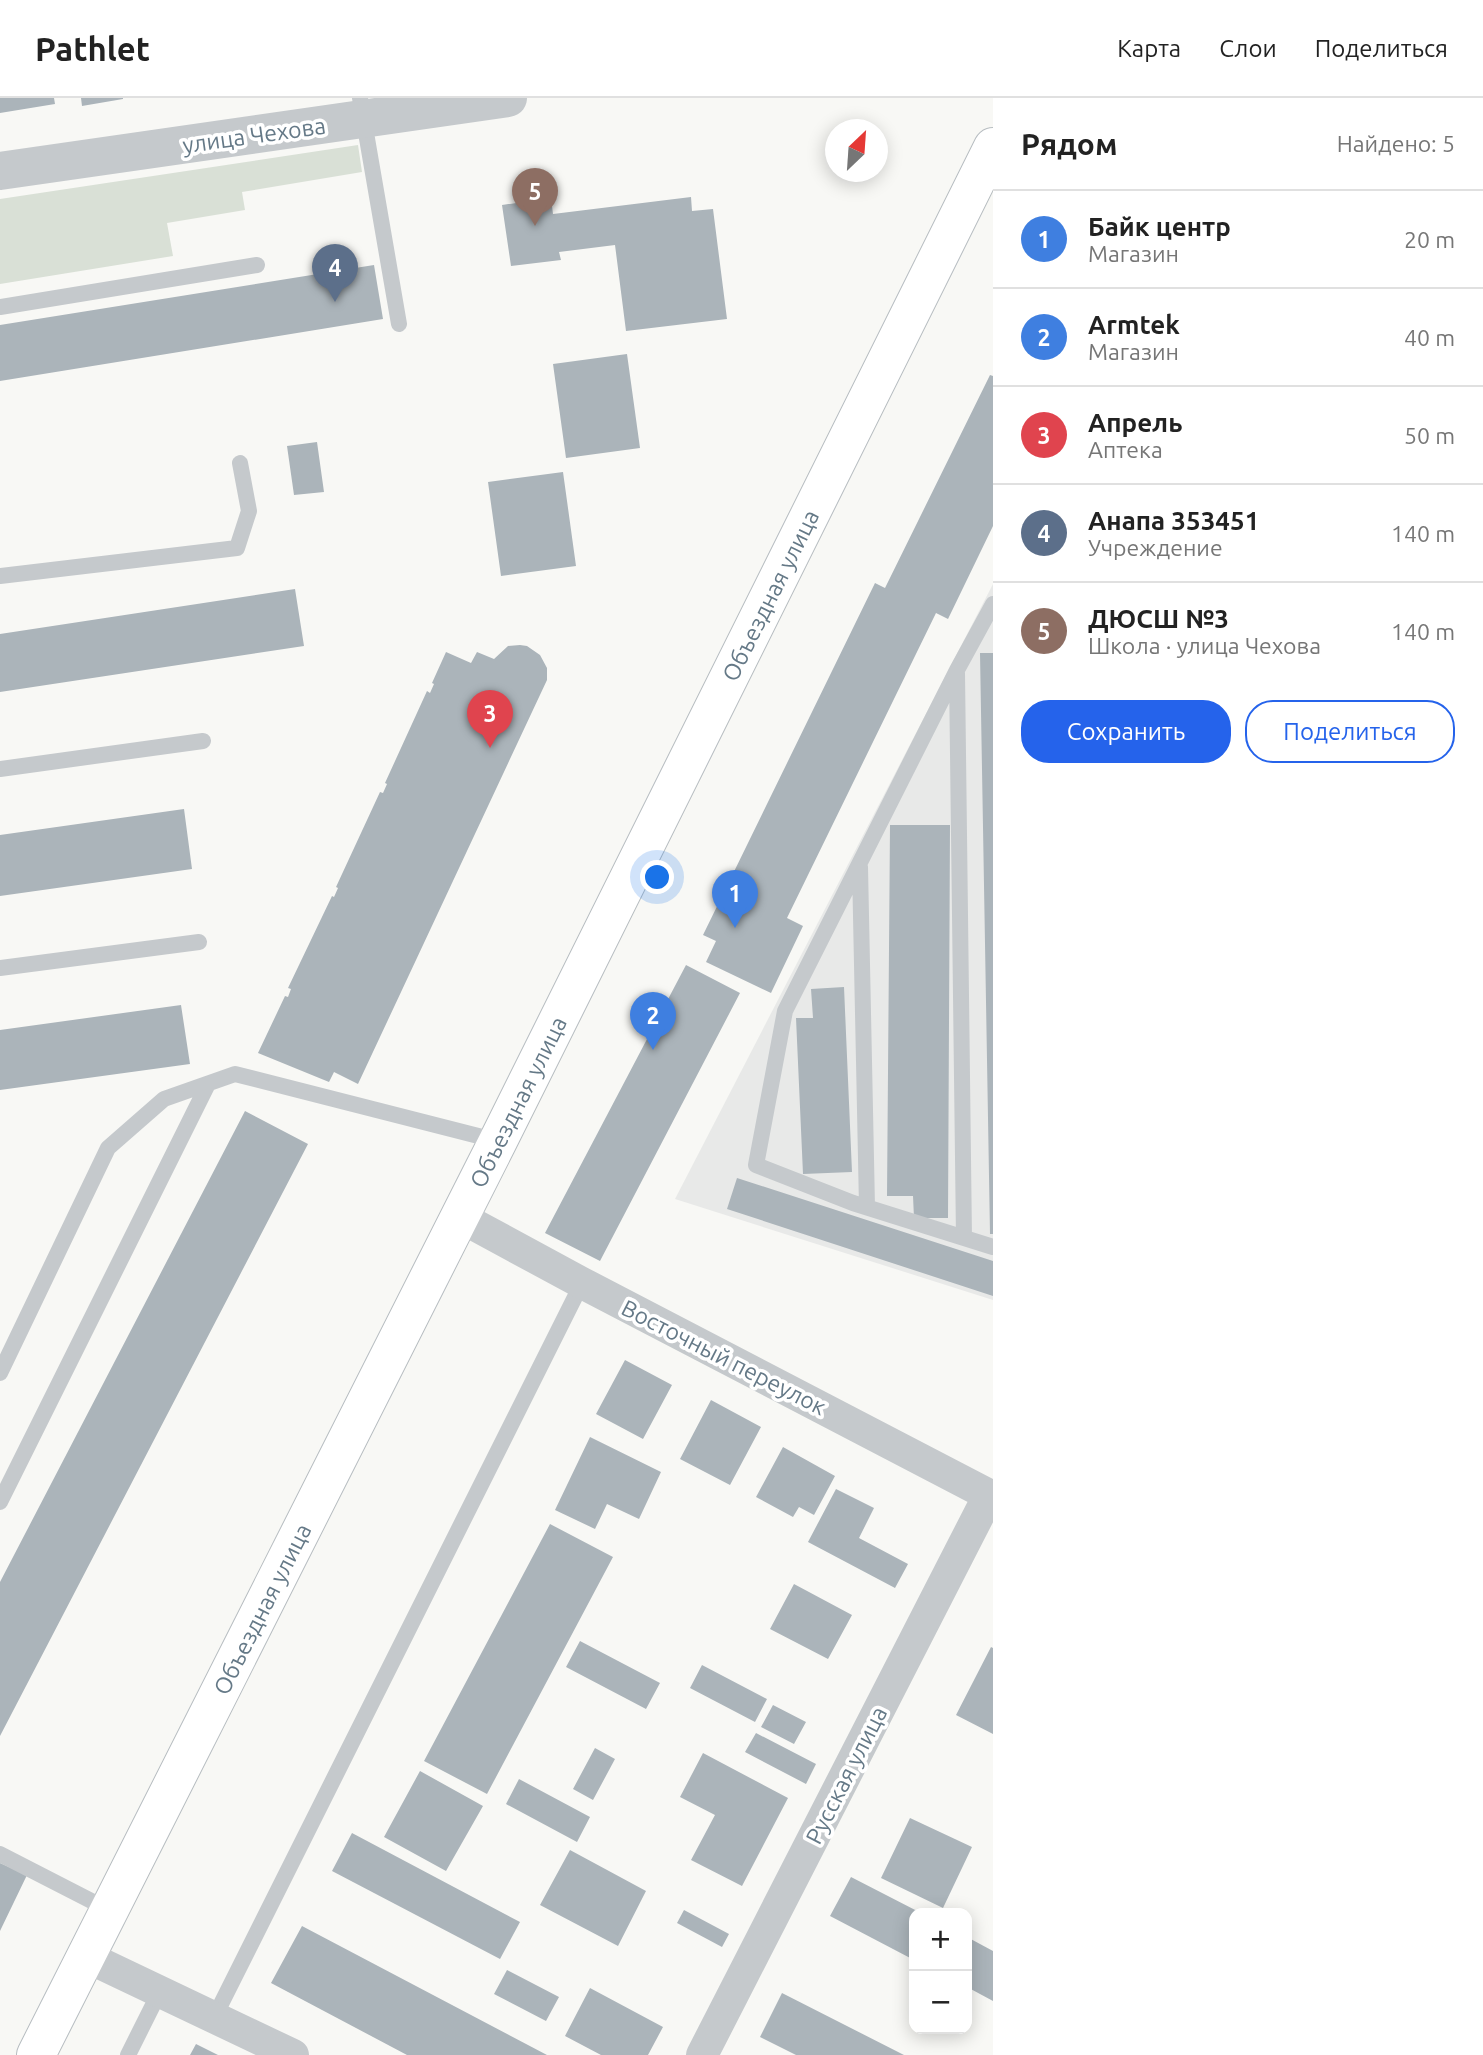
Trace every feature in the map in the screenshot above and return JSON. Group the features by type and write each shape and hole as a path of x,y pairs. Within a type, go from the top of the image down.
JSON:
{"main road":[{"name":"Объездная улица","path":"36,2055 460,1217 993,147"}],"street":[{"name":"улица Чехова","path":"0,171 362,108 508,98"},
{"name":"Восточный переулок","path":"460,1217 989,1495"},
{"name":"Русская улица","path":"702,2055 989,1495"},
{"path":"87,1957 293,2055"}],"lane":[{"path":"362,108 399,324"},
{"path":"0,307 257,265"},
{"path":"0,576 237,548 249,511 240,463"},
{"path":"993,604 785,1011 756,1165 867,1208 993,1247"},
{"path":"957,670 964,1238"},
{"path":"0,769 203,741"},
{"path":"859,864 867,1208"},
{"path":"0,968 199,942"},
{"path":"0,1373 108,1148 164,1099 235,1074 498,1141"},
{"path":"0,1502 208,1084"},
{"path":"215,2016 582,1283"},
{"path":"0,1854 109,1910"},
{"path":"128,2055 160,1991"}],"shaded area":[{"path":"358,145 362,172 242,192 245,210 167,223 173,256 0,284 0,199"},
{"path":"993,584 993,1300 675,1199"}],"building":[{"path":"0,98 54,98 55,104 0,113"},
{"path":"81,98 123,98 123,99 82,106"},
{"path":"691,197 692,211 713,209 727,319 626,331 615,245 559,252 561,260 511,266 502,205 551,198 553,214"},
{"path":"374,265 383,319 0,381 0,325"},
{"path":"627,354 640,448 566,458 553,364"},
{"path":"990,375 993,376 993,526 948,619 936,613 787,918 803,926 771,993 706,962 716,941 703,935 875,583 885,588"},
{"path":"317,442 324,492 294,495 287,446"},
{"path":"563,472 576,566 501,576 488,482"},
{"path":"295,589 304,646 0,692 0,634"},
{"path":"508,646 527,646 540,655 547,668 547,680 358,1084 334,1072 329,1082 258,1053 285,996 288,997 291,989 288,988 332,896 334,897 338,888 336,887 380,792 383,793 387,784 385,783 427,691 430,693 446,652 471,663 477,652 494,659"},
{"path":"980,653 993,653 993,1234 990,1234"},
{"path":"184,809 192,869 0,896 0,835"},
{"path":"890,825 950,825 948,1218 914,1218 913,1196 887,1196"},
{"path":"686,965 740,993 600,1261 545,1233"},
{"path":"844,987 852,1172 803,1174 796,1018 813,1018 811,989"},
{"path":"181,1005 190,1064 0,1090 0,1030"},
{"path":"245,1111 308,1144 0,1736 0,1582"},
{"path":"737,1178 993,1261 993,1296 727,1209"},
{"path":"625,1360 672,1385 643,1439 596,1414"},
{"path":"711,1400 761,1427 730,1485 680,1459"},
{"path":"590,1437 661,1472 639,1519 607,1504 595,1529 555,1510"},
{"path":"783,1447 835,1476 814,1515 799,1507 793,1517 756,1497"},
{"path":"836,1489 874,1508 859,1538 908,1564 895,1588 808,1542"},
{"path":"550,1524 613,1557 487,1794 424,1761"},
{"path":"794,1584 852,1615 828,1659 770,1629"},
{"path":"580,1641 660,1683 646,1709 566,1667"},
{"path":"991,1647 993,1648 993,1734 956,1715"},
{"path":"702,1665 767,1699 755,1722 690,1688"},
{"path":"773,1705 806,1722 794,1744 761,1727"},
{"path":"756,1733 816,1764 806,1784 745,1752"},
{"path":"595,1748 615,1759 593,1800 573,1789"},
{"path":"703,1753 788,1798 742,1886 691,1860 715,1815 680,1797"},
{"path":"420,1771 483,1806 446,1871 384,1837"},
{"path":"519,1779 590,1817 577,1842 506,1804"},
{"path":"910,1818 972,1847 943,1908 881,1878"},
{"path":"352,1833 520,1922 500,1959 332,1871"},
{"path":"570,1850 646,1891 618,1946 540,1905"},
{"path":"0,1863 27,1875 0,1931"},
{"path":"851,1877 911,1908 909,1908 909,1957 830,1916"},
{"path":"684,1910 729,1934 722,1947 677,1923"},
{"path":"302,1926 547,2055 407,2055 271,1983"},
{"path":"972,1940 993,1951 993,2001 972,1990"},
{"path":"507,1970 559,1997 546,2021 494,1994"},
{"path":"590,1988 663,2027 648,2055 601,2055 565,2036"},
{"path":"782,1993 904,2055 796,2055 760,2037"},
{"path":"196,2044 218,2055 190,2055"}],"place":[{"name":"ДЮСШ №3","path":"535,226"},
{"name":"Анапа 353451","path":"335,302"},
{"name":"Апрель","path":"490,748"},
{"name":"Байк центр","path":"735,928"},
{"name":"Armtek","path":"653,1050"}]}
